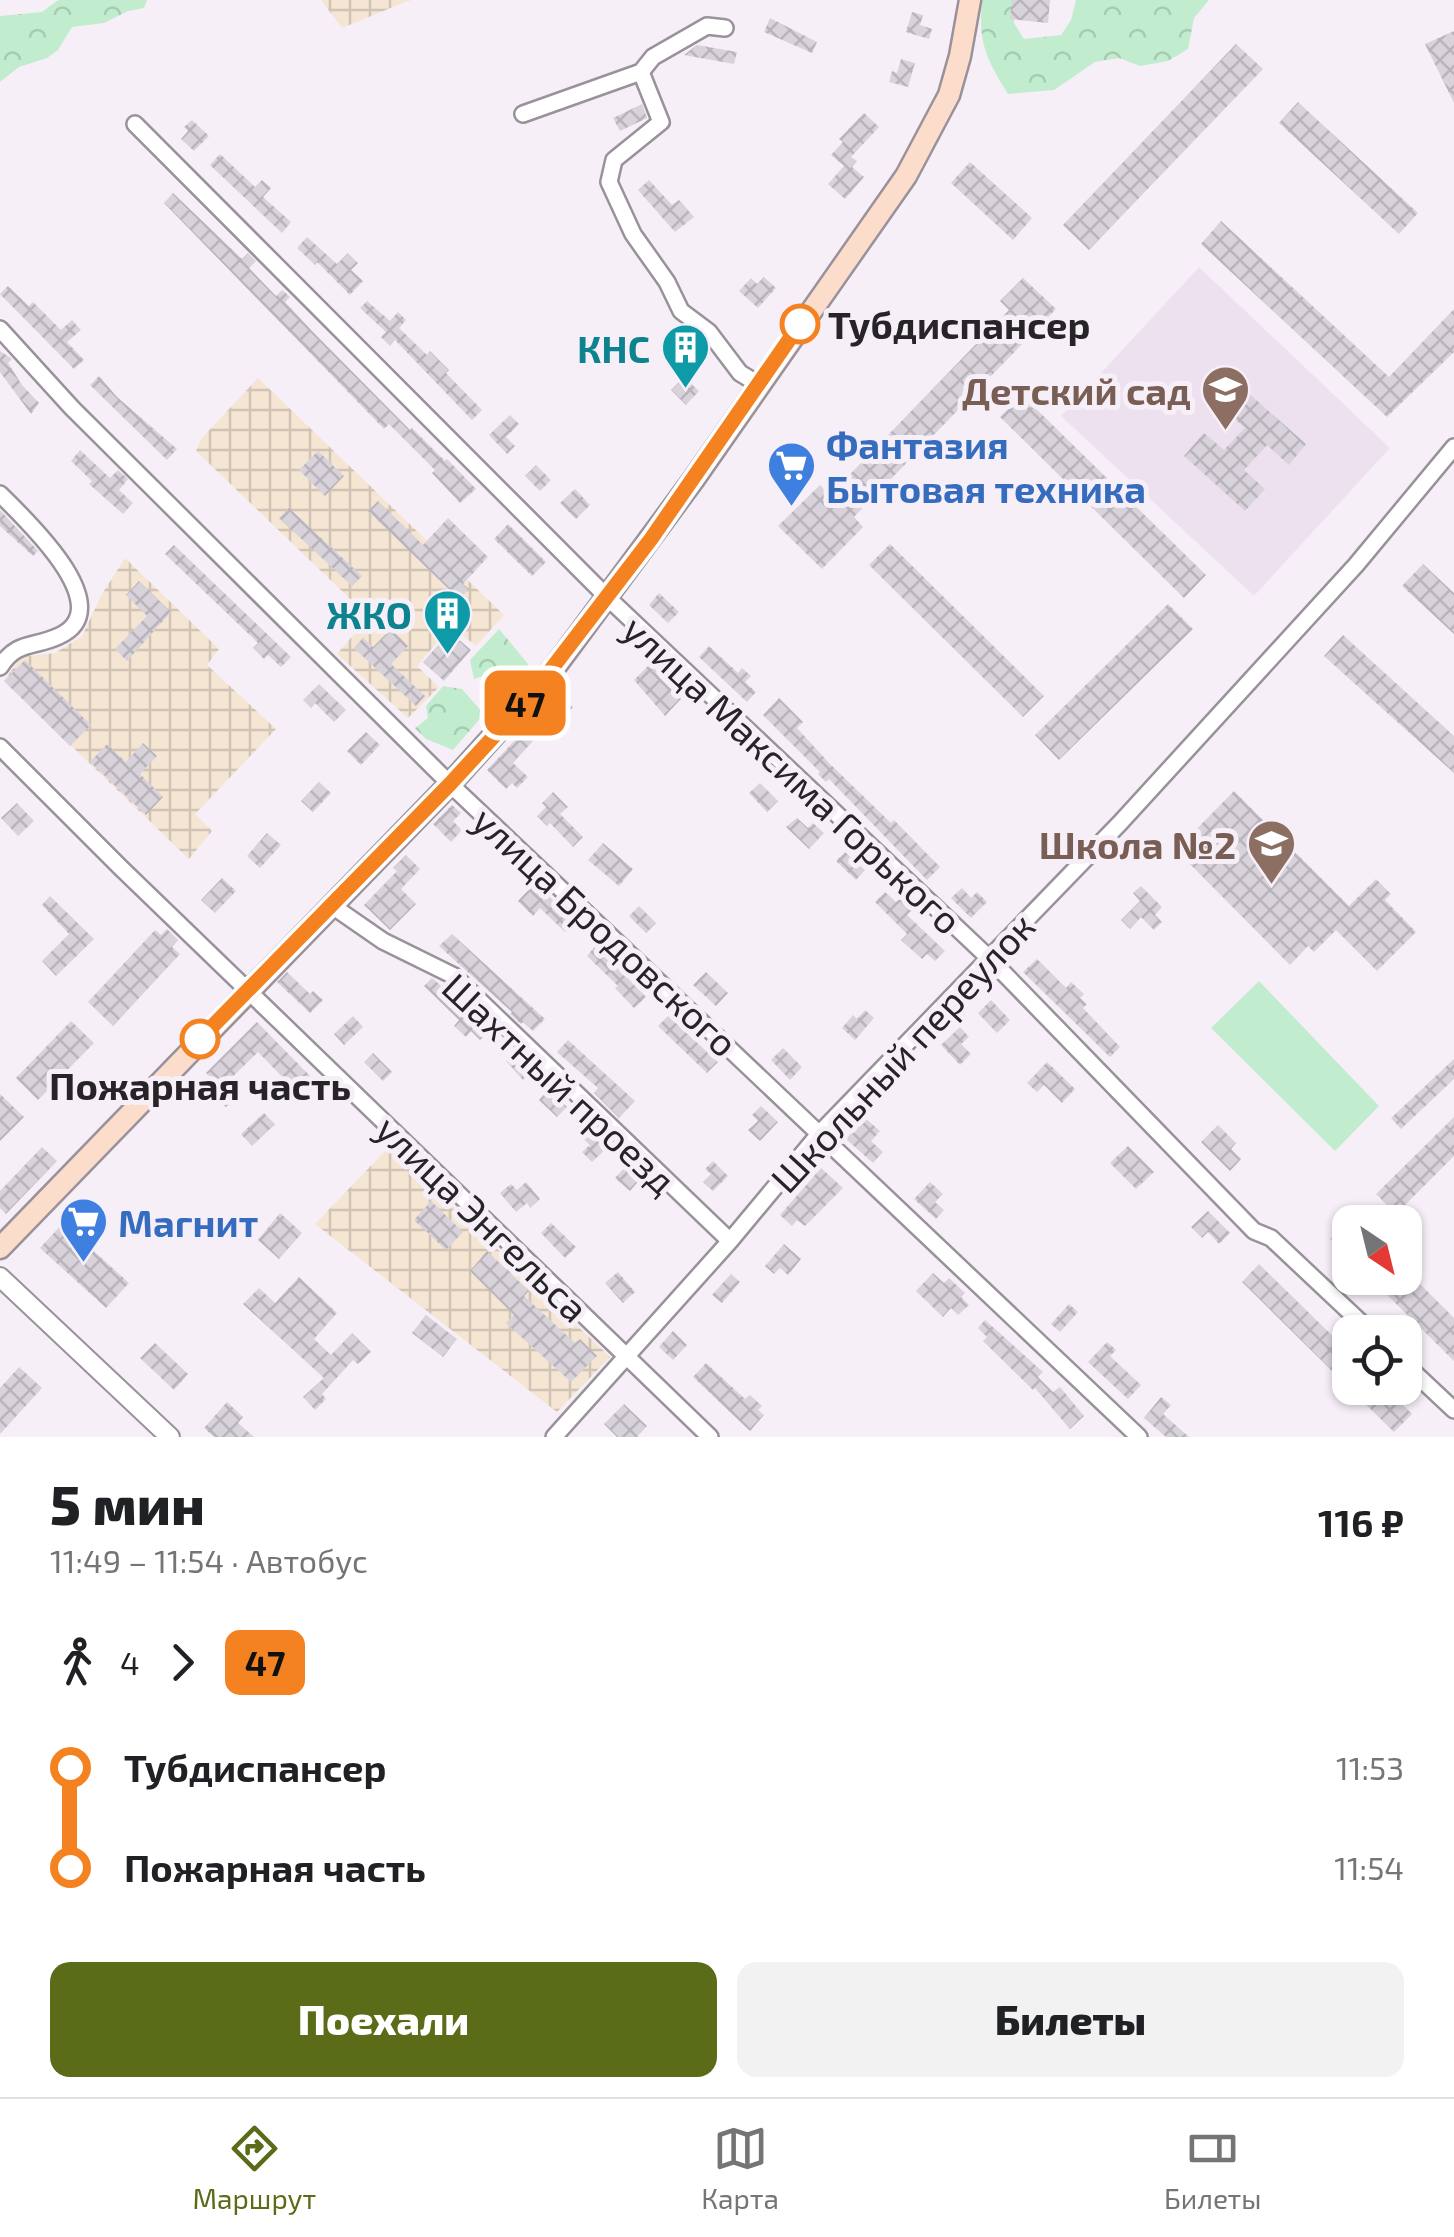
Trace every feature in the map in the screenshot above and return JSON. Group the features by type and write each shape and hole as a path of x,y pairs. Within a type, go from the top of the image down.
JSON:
{"main road":[{"path":"0,1248 508,723 608,598 906,176 949,95 970,0"}],"street":[{"path":"523,114 641,72 653,58 707,26 725,28"},
{"path":"641,72 662,122 614,160 610,182 633,234 681,310 709,332 740,373 758,384"},
{"name":"улица Максима Горького","path":"135,124 608,598 990,959 1254,1231 1271,1238 1353,1315"},
{"name":"улица Бродовского","path":"0,329 72,408 450,784 1139,1437"},
{"name":"Школьный переулок","path":"554,1437 730,1241 819,1134 990,959 1356,564 1454,447"},
{"path":"0,494 53,552 81,602 73,627 61,636 20,646 0,667"},
{"name":"улица Энгельса","path":"0,747 710,1437"},
{"name":"Шахтный проезд","path":"330,906 383,941 454,976 730,1241"},
{"path":"0,1277 170,1437"},
{"path":"1422,1380 1454,1410"}],"shaded area":[{"path":"321,0 410,0 342,28"},
{"name":"Детский сад","path":"1199,267 1390,448 1254,596 1061,416"},
{"name":"ЖКО","path":"258,378 504,615 476,646 451,626 417,666 439,687 408,718 337,654 369,617 196,451 201,439"},
{"path":"125,558 219,649 207,665 276,729 195,814 212,831 189,859 4,681 21,657 55,653 82,636"},
{"path":"390,1146 610,1357 557,1412 315,1224"}],"green space":[{"path":"58,0 147,0 144,8 104,23 72,27 58,50 19,67 0,82 0,16 42,12"},
{"path":"982,0 1015,0 1014,23 1024,39 1061,35 1071,20 1076,0 1209,0 1194,18 1188,49 1168,61 1140,66 1119,58 1095,62 1054,90 1008,94 985,50"},
{"path":"499,629 528,664 522,684 507,699 493,694 483,676 474,679 470,660"},
{"path":"443,686 462,689 484,714 453,750 426,739 415,728 428,718 426,706"},
{"path":"1259,981 1379,1106 1335,1151 1211,1028"}],"building":[{"path":"1012,0 1050,0 1048,23 1010,19"},
{"path":"912,12 923,15 920,25 932,29 929,39 906,32"},
{"path":"770,18 817,42 812,53 764,32"},
{"path":"1454,31 1454,103 1425,44"},
{"path":"1236,44 1263,69 1089,250 1063,225"},
{"path":"697,45 737,52 734,64 684,55"},
{"path":"901,59 915,63 908,87 889,82"},
{"path":"1298,102 1418,213 1399,234 1279,123"},
{"path":"642,104 647,118 620,131 613,118"},
{"path":"864,113 879,127 851,157 857,161 852,167 864,177 845,199 828,184 844,166 831,155 843,142 839,139"},
{"path":"192,120 209,136 194,151 181,139 188,131 184,127"},
{"path":"220,154 255,187 262,180 271,188 263,197 291,222 282,233 210,165"},
{"path":"970,162 1032,218 1013,240 951,183"},
{"path":"649,180 672,205 679,200 694,217 675,232 638,190"},
{"path":"173,193 242,259 248,253 256,261 249,268 276,296 282,290 290,297 285,302 312,331 410,430 447,459 476,489 460,503 432,473 435,470 389,424 384,429 164,203"},
{"path":"1221,221 1389,377 1454,309 1454,352 1387,417 1201,244"},
{"path":"307,237 337,264 348,253 358,263 351,270 363,281 350,295 297,248"},
{"path":"764,277 776,288 758,308 739,291 751,278 757,284"},
{"path":"1023,278 1056,309 854,517 863,527 822,569 778,526 820,485 830,495 1009,310 1000,301"},
{"path":"8,286 29,306 33,302 61,330 72,320 81,330 67,342 84,360 74,369 0,294"},
{"path":"367,301 390,321 398,312 406,320 399,328 427,355 430,351 482,410 472,420 395,340 390,346 381,337 386,332 360,308"},
{"path":"0,351 12,359 8,363 39,403 31,414 0,372"},
{"path":"99,376 117,397 177,449 167,460 90,385"},
{"name":"КНС","path":"684,377 699,391 686,405 671,390"},
{"path":"1245,390 1306,444 1289,465 1267,445 1244,470 1265,489 1245,511 1184,456 1204,433 1224,450 1245,428 1227,412"},
{"path":"1022,395 1206,575 1184,598 1000,417"},
{"path":"510,415 519,424 506,437 515,446 507,454 489,435"},
{"path":"80,450 110,478 118,470 128,479 119,490 133,503 123,514 89,484 92,481 71,461"},
{"path":"318,451 344,476 325,496 299,470"},
{"path":"536,465 551,480 540,491 525,476"},
{"path":"575,489 590,505 576,519 560,503"},
{"path":"378,501 423,545 448,518 488,557 463,584 469,589 459,599 368,511"},
{"path":"289,508 362,576 352,586 279,518"},
{"path":"0,510 38,551 33,556 0,526"},
{"path":"508,524 546,562 532,576 494,539"},
{"path":"890,544 1044,696 1023,717 869,565"},
{"path":"174,545 291,657 281,667 268,655 264,659 253,648 258,643 165,554"},
{"path":"1423,564 1454,593 1454,634 1402,586"},
{"path":"139,581 171,612 127,661 115,649 147,616 126,595"},
{"path":"659,593 679,612 668,623 649,605"},
{"path":"1168,604 1193,629 1059,760 1035,735"},
{"path":"391,629 408,646 391,664 425,696 416,706 354,648 363,638 373,647"},
{"name":"ЖКО","path":"450,632 471,650 444,681 423,662"},
{"path":"1343,635 1454,736 1454,773 1324,656"},
{"path":"709,646 738,673 742,668 751,676 745,682 756,692 747,702 699,657"},
{"path":"25,660 91,725 70,746 4,681"},
{"path":"650,664 681,699 665,716 634,680"},
{"path":"319,684 346,710 334,722 315,703 311,708 303,700"},
{"path":"558,695 573,707 554,730 539,717"},
{"path":"779,698 803,722 797,728 829,763 940,867 927,880 763,715"},
{"path":"530,724 540,733 513,763 528,777 517,788 512,783 506,789 487,770"},
{"path":"366,732 380,745 361,765 347,751"},
{"path":"143,743 157,756 140,774 163,797 146,815 90,762 107,744 126,762"},
{"path":"319,782 331,793 313,812 301,801"},
{"path":"760,783 778,801 767,812 749,793"},
{"name":"Школа №2","path":"1234,791 1349,906 1376,879 1391,894 1385,900 1416,932 1377,971 1336,930 1314,952 1308,946 1290,965 1176,850"},
{"path":"553,792 568,807 560,814 583,837 573,847 550,823 547,826 537,816 546,807 542,803"},
{"path":"17,803 34,821 18,836 1,818"},
{"path":"452,805 461,813 453,821 462,830 451,842 433,824"},
{"path":"797,818 808,828 813,823 824,833 809,849 786,827"},
{"path":"267,833 281,845 260,868 247,856"},
{"path":"603,843 633,869 619,886 588,860"},
{"path":"845,852 865,870 856,880 836,861"},
{"path":"406,855 420,869 401,889 416,904 390,930 364,905 397,871 393,868"},
{"path":"222,878 236,891 215,913 201,900"},
{"path":"535,883 575,921 565,932 540,908 533,916 518,901"},
{"path":"1141,886 1162,907 1155,915 1162,922 1154,930 1141,917 1130,929 1121,920 1140,901 1133,893"},
{"path":"962,888 971,898 977,892 987,902 971,918 951,898"},
{"path":"885,892 896,902 904,895 915,907 907,915 945,951 935,961 927,954 922,959 901,940 907,934 875,902"},
{"path":"50,896 94,939 56,976 42,961 69,934 42,905"},
{"path":"639,906 656,923 646,933 629,916"},
{"path":"167,929 178,940 172,947 180,954 113,1026 88,1002 155,930 161,935"},
{"path":"452,934 545,1019 533,1031 439,946"},
{"path":"596,945 646,997 634,1008 587,956"},
{"path":"1037,959 1066,988 1071,982 1084,994 1080,998 1087,1004 1083,1008 1120,1047 1110,1057 1023,972"},
{"path":"287,972 310,994 313,991 323,1000 310,1013 277,982"},
{"path":"706,972 728,993 716,1006 693,985"},
{"path":"432,978 491,1029 480,1040 471,1031 466,1037 454,1026 459,1020 424,986"},
{"path":"991,1000 1010,1020 997,1033 978,1013"},
{"path":"865,1010 874,1018 855,1040 842,1028 853,1015 857,1019"},
{"path":"353,1016 363,1027 344,1045 334,1034"},
{"path":"668,1016 718,1062 707,1073 658,1026"},
{"path":"71,1021 94,1043 38,1100 16,1078"},
{"path":"257,1022 312,1078 298,1093 258,1052 221,1088 206,1073"},
{"path":"960,1027 969,1037 961,1044 971,1054 960,1065 941,1045"},
{"path":"568,1040 635,1101 619,1118 594,1093 598,1088 557,1052"},
{"path":"783,1048 802,1067 790,1080 771,1060"},
{"path":"516,1052 533,1070 523,1080 506,1061"},
{"path":"373,1053 392,1072 383,1081 364,1062"},
{"path":"1454,1059 1454,1079 1401,1129 1391,1118"},
{"path":"1047,1062 1075,1089 1062,1103 1044,1085 1037,1092 1027,1083"},
{"path":"228,1082 240,1093 226,1107 214,1096"},
{"path":"549,1089 567,1107 557,1117 539,1100"},
{"path":"0,1094 24,1117 0,1141"},
{"path":"761,1106 778,1122 760,1141 748,1130 758,1121 752,1115"},
{"path":"264,1113 275,1124 252,1146 241,1134"},
{"path":"1454,1117 1454,1156 1405,1205 1387,1205 1376,1194"},
{"path":"865,1118 880,1131 871,1141 883,1152 873,1163 846,1139"},
{"path":"1218,1125 1236,1143 1231,1149 1241,1159 1230,1171 1201,1142"},
{"path":"590,1128 609,1146 592,1162 582,1152 590,1145 581,1137"},
{"path":"1128,1146 1154,1172 1136,1189 1110,1163"},
{"path":"42,1147 57,1161 6,1214 0,1208 0,1191"},
{"path":"713,1161 728,1176 713,1191 703,1182 711,1174 705,1169"},
{"path":"628,1164 642,1177 630,1191 615,1178"},
{"path":"821,1168 843,1188 805,1226 797,1220 792,1226 780,1215"},
{"path":"526,1182 540,1199 530,1208 527,1203 516,1212 500,1193 511,1184 517,1190"},
{"path":"930,1182 943,1194 935,1202 944,1210 936,1219 914,1199"},
{"path":"431,1201 463,1232 446,1250 414,1220"},
{"path":"1208,1211 1230,1233 1219,1244 1208,1232 1202,1238 1191,1227"},
{"path":"280,1213 302,1233 279,1259 258,1240"},
{"path":"63,1223 129,1283 106,1308 40,1248"},
{"path":"551,1223 576,1247 565,1258 541,1233"},
{"path":"784,1244 801,1259 788,1275 780,1268 774,1274 765,1266"},
{"path":"487,1251 529,1291 524,1296 575,1343 580,1339 597,1356 571,1382 506,1323 514,1315 470,1271"},
{"path":"1259,1264 1332,1335 1332,1371 1242,1282"},
{"path":"618,1272 635,1292 623,1303 605,1283"},
{"path":"933,1273 944,1283 949,1278 965,1293 961,1297 969,1305 958,1315 951,1308 943,1317 916,1291"},
{"path":"731,1274 740,1282 722,1303 712,1295"},
{"path":"299,1277 337,1313 314,1339 331,1355 352,1333 371,1352 358,1364 353,1360 322,1394 326,1399 315,1410 303,1397 324,1378 243,1304 259,1288 275,1303"},
{"path":"1422,1286 1454,1318 1454,1361 1422,1329 1422,1315 1407,1315 1387,1295 1422,1295"},
{"path":"1069,1304 1078,1312 1060,1332 1051,1324"},
{"path":"426,1315 457,1339 443,1357 412,1333"},
{"path":"985,1320 1043,1372 1038,1377 1053,1392 1060,1387 1084,1416 1070,1429 1035,1388 983,1341 987,1337 978,1328"},
{"path":"673,1331 687,1345 673,1360 659,1347"},
{"path":"1107,1342 1116,1350 1110,1356 1141,1385 1128,1399 1088,1362"},
{"path":"155,1343 188,1374 174,1390 140,1358"},
{"path":"706,1363 745,1399 750,1395 762,1406 758,1410 764,1415 750,1431 693,1377"},
{"path":"19,1367 42,1388 0,1434 0,1388"},
{"path":"1161,1397 1171,1405 1163,1414 1189,1437 1166,1437 1144,1418"},
{"path":"227,1402 243,1417 238,1423 254,1437 214,1437 204,1428"},
{"path":"624,1404 647,1426 637,1437 617,1437 604,1424"},
{"path":"1367,1405 1403,1405 1412,1414 1394,1432"}],"bus line":[{"name":"47","path":"200,1039 450,784 552,671 694,479 800,324"}],"place":[{"name":"Тубдиспансер","path":"800,324"},
{"name":"КНС","path":"685,390"},
{"name":"Детский сад","path":"1226,432"},
{"name":"Фантазия Бытовая техника","path":"791,508"},
{"name":"ЖКО","path":"447,656"},
{"name":"Школа №2","path":"1271,886"},
{"name":"Пожарная часть","path":"200,1039"},
{"name":"Магнит","path":"83,1264"}]}
